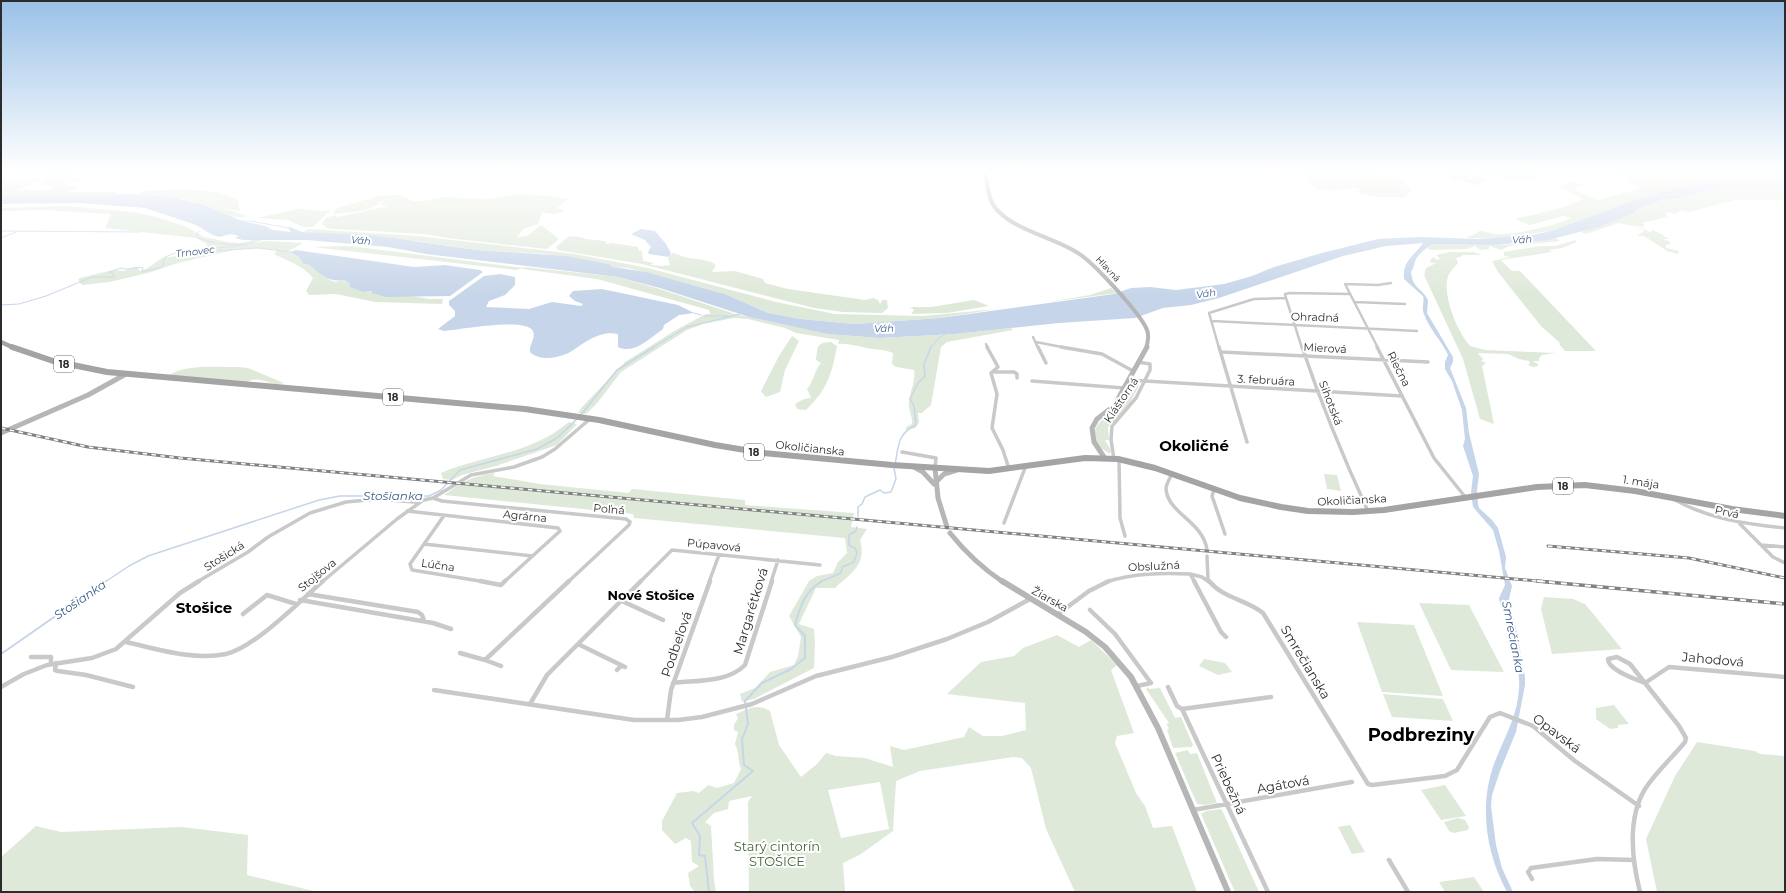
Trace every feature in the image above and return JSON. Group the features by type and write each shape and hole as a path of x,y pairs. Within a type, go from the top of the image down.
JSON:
{"main road":[{"name":"18","path":"1,342 26,353 57,362 126,374 525,409 591,418"},
{"name":"Okoličianska","path":"591,418 740,450 895,466 957,470 1009,470 1072,459 1104,457 1117,459 1172,474 1214,490 1257,502 1303,511 1333,513 1368,511 1493,494"},
{"name":"1. mája","path":"1493,494 1551,486 1581,485 1614,488 1670,497 1701,504 1785,516"}],"street":[{"name":"Hlavná","path":"1000,212 1016,223 1085,257 1099,270 1141,319"},
{"path":"1247,442 1210,312 1240,302 1259,298 1286,298 1285,294 1292,293 1350,294 1345,284 1375,285 1391,283"},
{"name":"Riečna","path":"1350,294 1434,458 1467,497"},
{"name":"Sihotská","path":"1286,298 1317,392 1345,461 1368,511"},
{"path":"1354,302 1405,304"},
{"name":"Kláštorná","path":"1104,457 1093,441 1092,428 1097,419 1116,404 1148,346 1149,337 1147,328 1141,319"},
{"name":"Ohradná","path":"1212,321 1418,331"},
{"path":"1033,338 1046,363"},
{"path":"1036,342 1102,354 1133,371"},
{"path":"986,344 998,367 992,372"},
{"name":"Mierová","path":"1221,352 1428,362"},
{"name":"Kláštorná","path":"1125,536 1120,518 1117,459 1111,440 1112,426 1136,398 1151,366 1146,363 1138,362"},
{"path":"992,372 992,378 997,394 992,430 1004,450 1009,470"},
{"path":"992,372 1014,372 1017,374 1017,378"},
{"path":"1,433 116,382 126,374"},
{"name":"3. februára","path":"1128,380 1402,396"},
{"path":"1032,381 1124,388"},
{"path":"422,501 433,498 471,475 514,467 542,457 555,449 591,418"},
{"path":"902,452 936,459 934,484 938,503 947,527"},
{"path":"913,467 923,472 934,484"},
{"path":"1004,523 1025,468"},
{"path":"934,484 944,474 957,470"},
{"path":"1172,474 1166,487 1171,502 1179,513 1204,535 1207,553 1208,580"},
{"path":"1214,490 1212,496 1225,534"},
{"name":"Prvá","path":"1670,497 1696,512 1721,521 1785,528"},
{"name":"Poľná","path":"433,498 442,501 626,519 630,522 629,525 485,660"},
{"name":"Stošická","path":"1,687 24,674 51,664 92,658 107,653 126,642 156,613 180,593 248,552 268,537 310,514 338,504 354,501 378,499 422,501"},
{"name":"Stojšova","path":"126,642 196,654 220,655 235,651 249,644 407,511 422,501"},
{"path":"1696,512 1695,506 1701,504"},
{"name":"Agrárna","path":"407,511 443,517 559,529 558,534 501,585"},
{"name":"Lúčna","path":"443,517 410,564 413,571 501,585"},
{"path":"1740,524 1779,562 1785,563"},
{"name":"Žiarska","path":"950,533 962,549 982,568 1030,599 1082,628 1105,646 1123,666 1137,686 1155,721 1228,892"},
{"path":"424,544 532,556"},
{"path":"1761,545 1785,547"},
{"name":"Púpavová","path":"530,704 547,675 672,550 820,564"},
{"name":"Podbeľová","path":"667,720 673,683 719,555"},
{"name":"Margarétková","path":"673,683 726,677 739,671 745,665 778,560"},
{"name":"Obslužná","path":"1058,614 1085,593 1111,579 1159,573 1190,574 1221,632 1226,637"},
{"name":"Smrečianska","path":"1190,574 1201,576 1208,580 1221,593 1253,604 1263,613 1364,780"},
{"path":"243,614 267,595 271,594 296,604"},
{"path":"308,594 418,612 422,615 424,621"},
{"path":"434,690 634,720 667,720 702,717 752,704 816,676 892,657 948,639 988,622 1030,599"},
{"path":"300,600 424,621 450,629"},
{"path":"622,601 661,619 655,623"},
{"path":"1090,610 1115,634 1151,683 1137,686"},
{"path":"578,644 623,667 617,670"},
{"path":"460,653 501,666"},
{"path":"31,658 48,656 51,658 51,664"},
{"path":"1640,892 1634,860 1633,836 1639,806 1645,789 1685,742 1686,738 1679,726 1645,683 1627,662 1617,657 1608,659 1608,663 1612,668 1645,683"},
{"path":"56,663 55,670 58,671 86,675 133,687"},
{"name":"Jahodová","path":"1645,683 1669,667 1785,677"},
{"name":"Priebežná","path":"1168,687 1178,706 1182,709 1268,892"},
{"path":"1182,709 1271,697"},
{"name":"Opavská","path":"1364,780 1372,785 1445,776 1452,773 1456,770 1490,717 1494,714 1504,714 1530,725 1575,760 1639,806"},
{"name":"Agátová","path":"1193,810 1352,782"},
{"path":"1532,879 1528,872 1531,868 1597,859 1634,860"},
{"path":"1389,860 1408,892"}],"green space":[{"path":"71,212 134,212 153,216 187,227 204,237 228,242 245,244 267,241 303,243 287,252 295,253 330,280 335,282 345,280 350,284 349,287 363,292 373,291 430,299 443,299 442,304 375,302 336,294 309,295 306,291 313,278 305,270 274,254 278,250 256,248 234,250 178,263 148,273 109,282 82,285 78,280 80,278 113,270 124,271 133,267 138,268 140,271 146,269 162,258 206,252 207,250 191,252 206,247 207,244 196,238 105,228 111,214"},
{"path":"219,212 234,212 247,216 233,217"},
{"path":"286,212 328,212 313,227 303,227 288,220 257,218"},
{"path":"335,212 355,212 353,212 333,214"},
{"path":"362,212 563,212 552,214 542,212 538,224 523,229 517,237 527,236 541,225 559,239 547,249 447,238 425,234 332,229 327,228 322,224 326,218 335,215 337,217"},
{"path":"1546,212 1603,212 1554,230 1505,238 1467,237 1476,234 1479,231 1502,234 1533,230 1571,218 1563,216 1530,225 1515,219"},
{"path":"1635,212 1679,212 1675,214 1668,212 1666,213 1667,217 1643,223 1643,227 1619,223 1586,234 1581,232 1630,215"},
{"path":"1639,227 1650,232 1653,230 1670,239 1663,239 1669,241 1671,244 1666,245 1666,248 1679,251 1678,254 1667,251 1644,236 1637,236 1644,231"},
{"path":"308,229 417,236 575,254 648,268 776,302 835,314 923,316 997,309 940,318 854,324 801,319 768,313 725,294 628,268 613,267 609,264 547,254 477,250 423,242 303,232"},
{"path":"573,236 605,241 607,244 612,243 638,247 638,250 642,251 643,261 654,263 650,265 670,265 668,258 672,253 674,253 685,257 705,260 716,265 712,272 735,271 763,279 765,283 788,289 865,300 873,298 878,300 880,304 882,300 887,300 888,308 882,313 843,312 814,308 642,264 558,250 556,247 568,237"},
{"path":"1555,238 1560,241 1509,246 1501,250 1489,246 1489,249 1480,250 1475,246 1467,249 1431,250 1427,248 1434,244 1521,244"},
{"path":"1575,240 1577,242 1562,248 1549,250 1552,252 1501,260 1512,271 1520,271 1596,351 1565,351 1559,344 1560,343 1541,326 1498,272 1492,261 1511,257 1504,256 1504,252 1540,246 1555,246"},
{"path":"350,246 523,268 517,270 313,247"},
{"path":"1450,252 1473,252 1482,255 1462,255 1463,256 1456,258 1458,263 1448,276 1447,293 1449,303 1460,331 1470,346 1485,350 1556,353 1542,355 1539,358 1539,361 1533,361 1538,364 1538,366 1533,367 1528,365 1530,363 1529,361 1519,359 1508,354 1478,353 1483,359 1481,361 1486,363 1482,366 1494,424 1480,419 1463,359 1424,275 1426,268 1436,263 1430,263 1433,257 1437,260 1440,259 1436,255"},
{"path":"524,267 618,277 660,289 735,314 828,334 880,338 955,334 1011,328 1013,330 947,342 941,347 931,405 922,413 918,413 919,422 915,428 906,430 906,427 912,424 909,405 914,370 896,367 892,364 893,353 852,345 838,344 839,340 796,333 785,328 748,319 734,318 703,324 687,330 621,372 598,402 586,414 578,413 625,362 676,330 706,314 710,314 709,310 597,279 522,269"},
{"path":"1111,288 1117,293 1048,302 1090,295"},
{"path":"974,300 989,306 947,313 911,314 914,310 910,307 931,307"},
{"path":"792,336 799,341 785,370 780,392 766,397 761,391 779,356"},
{"path":"831,342 837,346 828,381 819,396 806,410 797,409 795,404 804,399 811,398 807,389 821,363 816,360 817,351 820,344"},
{"path":"248,368 284,383 274,384 256,379 246,383 169,375 184,369"},
{"path":"1132,382 1138,383 1139,386 1129,404 1113,423 1110,423 1108,428 1109,440 1105,440 1111,450 1110,454 1100,447 1094,440 1096,427 1120,401 1128,386"},
{"path":"569,422 577,424 557,445 496,466 462,475 452,480 443,479 441,473 523,448 552,434"},
{"path":"495,473 493,476 540,484 629,493 632,489 745,500 745,505 854,513 851,527 867,529 860,540 862,549 860,562 835,588 816,588 799,624 814,629 814,668 754,699 742,702 740,694 755,688 770,672 794,665 798,656 801,637 789,616 809,581 817,576 833,573 838,562 847,553 845,538 634,518 633,514 444,495 456,486 468,480"},
{"path":"1324,474 1337,475 1341,491 1327,489"},
{"path":"1544,597 1573,599 1585,604 1622,649 1552,654 1541,609"},
{"path":"1419,603 1469,605 1504,672 1451,670"},
{"path":"1357,622 1414,625 1443,696 1382,692"},
{"name":"Starý cintorín STOŠICE","path":"1057,635 1079,647 1091,640 1117,665 1111,670 1134,733 1117,736 1115,743 1136,793 1145,806 1153,828 1172,826 1197,892 1075,892 1046,829 1031,768 1022,758 1013,757 920,771 896,781 893,831 861,854 843,863 845,892 749,892 748,802 752,796 729,801 728,809 714,813 705,822 711,826 716,892 695,892 690,886 688,873 699,866 692,862 691,841 686,838 675,844 662,830 662,821 677,793 693,791 699,793 708,785 717,788 734,783 741,769 735,744 738,732 734,730 734,725 738,718 736,714 757,707 770,711 779,745 801,777 817,764 826,753 836,756 865,758 893,767 890,746 904,750 964,737 969,727 983,736 1002,736 1026,730 1025,703 947,694 981,662 1014,656 1023,648","holes":["880,782 889,829 841,838 828,790"]},
{"path":"1204,659 1225,663 1232,672 1218,675 1199,666"},
{"path":"1148,687 1149,689 1160,688 1175,718 1181,717 1193,745 1192,747 1173,748 1167,730 1169,728 1166,724 1169,723 1146,689"},
{"path":"1383,694 1443,699 1453,721 1392,717"},
{"path":"1614,705 1629,724 1618,725 1618,728 1610,729 1596,719 1596,708"},
{"path":"1697,742 1755,751 1760,754 1785,756 1785,892 1657,892 1646,839 1675,776"},
{"path":"1188,750 1190,754 1197,753 1217,803 1204,805 1197,804 1175,753"},
{"path":"1445,785 1466,816 1441,820 1421,790"},
{"path":"1222,810 1259,892 1235,892 1201,814 1206,811"},
{"path":"1458,818 1465,820 1469,827 1468,830 1454,833 1449,831 1444,822"},
{"path":"1350,825 1365,852 1352,854 1338,827"},
{"path":"36,826 61,832 182,827 248,835 247,875 318,892 1,892 1,857"},
{"path":"1474,877 1484,892 1445,892 1439,882"}],"water":[{"path":"156,212 220,212 242,221 265,226 273,230 291,232 288,228 290,227 302,232 370,235 477,250 567,256 609,264 613,267 646,272 725,294 768,313 801,319 854,324 940,318 1114,294 1131,288 1150,287 1176,290 1224,284 1252,276 1274,267 1378,239 1420,237 1479,239 1533,235 1554,230 1603,212 1635,212 1599,227 1548,240 1495,245 1434,244 1417,257 1411,272 1415,285 1428,300 1427,313 1453,357 1453,362 1450,368 1466,408 1469,433 1479,474 1477,490 1479,508 1498,528 1506,557 1505,568 1512,586 1508,604 1516,628 1525,677 1525,685 1516,732 1500,771 1492,795 1491,806 1496,845 1502,868 1513,892 1507,892 1493,859 1486,824 1486,806 1492,771 1512,722 1517,705 1519,688 1518,669 1510,633 1499,598 1505,585 1499,551 1493,530 1473,507 1471,493 1473,476 1463,446 1465,439 1462,410 1452,381 1445,369 1445,362 1448,355 1426,319 1423,311 1423,296 1404,279 1405,268 1409,259 1423,243 1386,246 1343,256 1219,298 1191,305 1163,308 1135,318 1059,323 955,334 880,338 827,334 749,317 660,288 618,277 426,254 388,247 307,240 243,240 235,238 239,236 231,234 219,237 196,225"},
{"path":"641,229 655,231 666,244 671,253 669,257 649,254 648,252 651,247 645,240 631,234"},
{"path":"296,250 414,267 445,265 480,270 483,272 450,296 386,297 372,293 372,291 363,292 349,287 350,284 345,280 339,281 325,277 308,264 304,264 298,256 290,252"},
{"path":"500,274 515,277 515,285 505,295 489,301 486,307 529,309 552,302 581,306 583,304 575,301 569,296 573,291 602,289 678,305 694,313 679,315 664,325 663,329 653,337 630,349 618,347 618,334 611,333 600,335 586,341 564,355 547,358 542,358 530,352 530,346 534,334 528,327 518,325 492,325 444,331 438,329 455,316 455,311 449,305 449,301 484,276"}],"waterway":[{"path":"240,221 250,221 289,228"},
{"path":"1,231 140,232"},
{"name":"Trnovec","path":"200,231 196,235 198,238 212,242 241,244 255,240"},
{"path":"1,238 16,232"},
{"name":"Trnovec","path":"1,305 19,304 46,296 92,277 114,277 114,274 109,272 121,268 143,268 142,272 162,267 165,257 175,253 244,245 264,239"},
{"name":"Trnovec","path":"186,253 258,248 291,252"},
{"path":"694,313 701,315"},
{"name":"Stošianka","path":"652,348 687,327 740,314"},
{"name":"Stošianka","path":"704,316 728,316"},
{"path":"930,348 939,338 947,333"},
{"name":"Stošianka","path":"580,416 617,370 654,347"},
{"path":"895,464 898,446 902,436 910,428 916,425 914,406 910,399 918,383 925,376 924,364 931,347"},
{"name":"Stošianka","path":"105,582 129,566 148,556 319,500 340,496 429,496 441,490 460,470 537,449 557,438 577,419"},
{"path":"858,517 858,507 862,504 865,497 880,490 884,493 891,492 896,479 894,468"},
{"path":"821,581 841,573 842,567 854,562 857,553 855,548 849,545 849,535 856,531 857,527"},
{"name":"Stošianka","path":"1,654 106,581"},
{"path":"709,892 705,856 699,855 700,836 692,823 753,771 744,765 742,739 748,724 745,701 762,683 791,669 805,658 805,636 795,625 801,606 807,595 821,581"}],"railway":[{"path":"1,428 88,447 180,458 1538,581"},
{"path":"1548,546 1689,558 1785,578"},
{"path":"1538,581 1548,582"},
{"path":"1538,581 1785,604"}],"district":[{"name":"Okoličné","path":"1194,446"},
{"name":"Nové Stošice","path":"651,595"},
{"name":"Stošice","path":"204,608"},
{"name":"Podbreziny","path":"1421,735"}],"water label":[{"name":"Váh","path":"1522,239"},
{"name":"Váh","path":"361,240"},
{"name":"Váh","path":"1206,293"},
{"name":"Váh","path":"884,328"},
{"name":"Smrečianka","path":"1513,637"}]}
